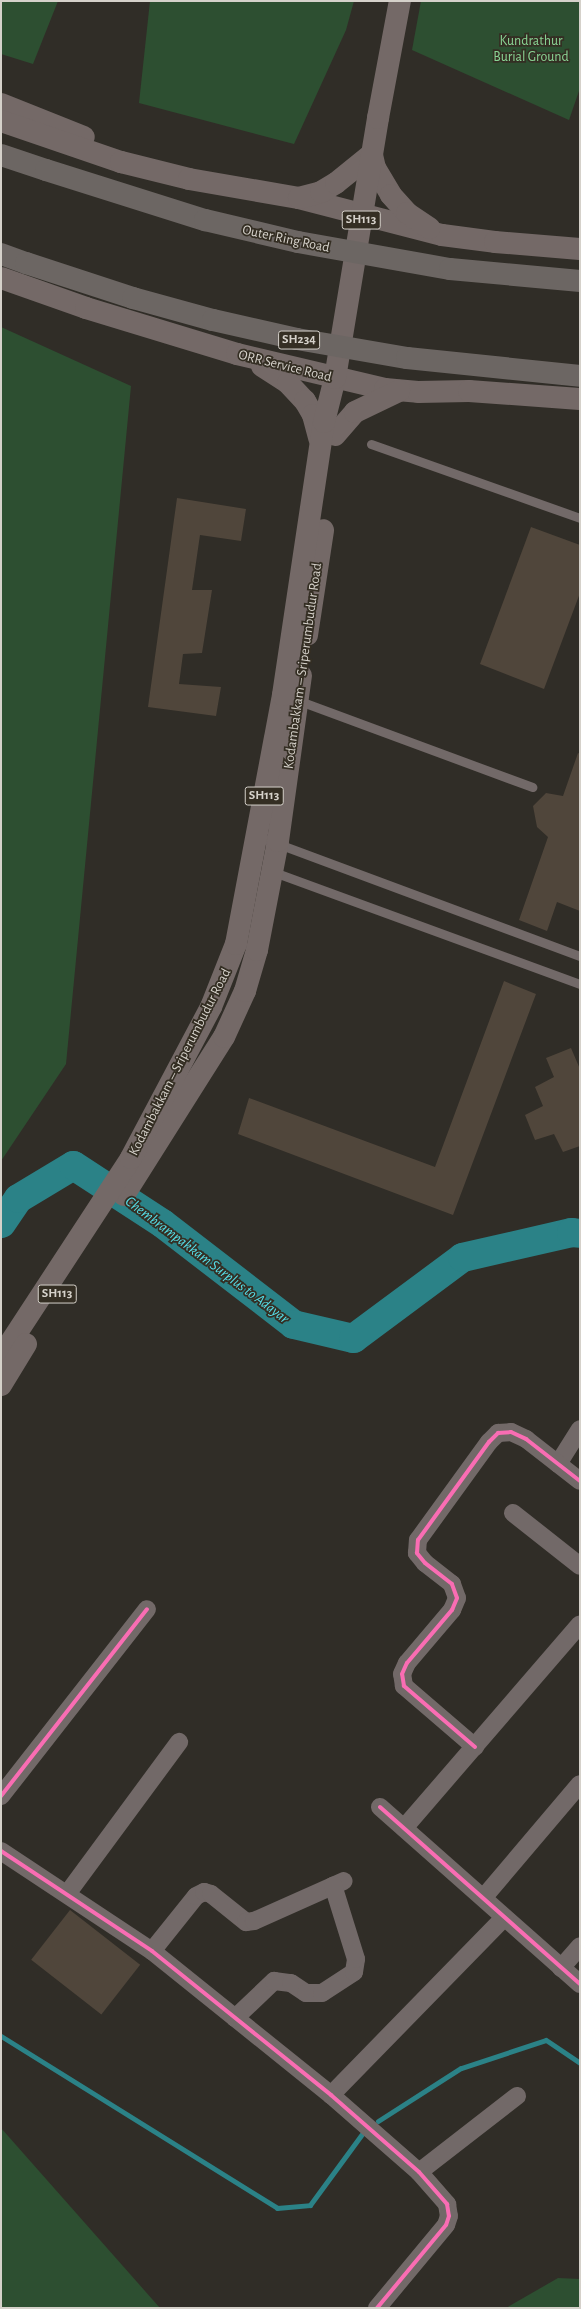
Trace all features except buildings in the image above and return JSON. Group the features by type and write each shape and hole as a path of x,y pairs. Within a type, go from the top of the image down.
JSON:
{"highway":[{"name":"Outer Ring Road","path":"1,155 205,220 305,244 450,269 580,281"},
{"name":"SH234","path":"1,254 133,298 213,320 297,339 407,358 580,376"}],"main road":[{"name":"Kodambakkam – Sriperumbudur Road","path":"261,867 277,844 291,697 328,440 335,378 372,154 400,1"},
{"path":"1,104 80,135 131,165"},
{"path":"1,121 131,165 189,180 298,198 362,216 442,234 495,242 580,249"},
{"path":"298,198 322,192 336,183 372,154 375,168 391,195 407,213 424,226 442,234"},
{"name":"ORR Service Road","path":"1,278 91,310 248,357 335,378 399,391 469,391 580,399"},
{"path":"1,294 91,310"},
{"path":"248,357 288,383 305,401 318,428 328,440 354,412 399,391"},
{"name":"Kodambakkam – Sriperumbudur Road","path":"1,1357 224,1037 236,1012 257,950 261,867 257,836 291,697"},
{"name":"Kodambakkam – Sriperumbudur Road","path":"1,1385 116,1194"}],"street":[{"path":"558,1464 580,1428"},
{"path":"475,1747 404,1686 402,1674 407,1663 452,1610 457,1598 452,1584 425,1563 417,1553 418,1540 489,1442 498,1433 510,1432 526,1439 580,1481"},
{"path":"513,1513 580,1566"},
{"path":"1,1796 147,1609"},
{"path":"404,1828 580,1624"},
{"path":"67,1894 179,1742"},
{"path":"484,1897 580,1784"},
{"path":"380,1807 484,1897 504,1918 580,1984"},
{"path":"1,1851 152,1951 331,2094 419,2172 447,2204 449,2216 446,2225 377,2308"},
{"path":"152,1951 196,1896 204,1892 211,1894 246,1922 254,1921 339,1883 356,1958 354,1972 322,1993 306,1993 291,1983 274,1982 235,2018"},
{"path":"331,2094 504,1918"},
{"path":"561,1968 580,1946"},
{"path":"419,2172 517,2096"}],"lane":[{"path":"372,444 580,518"},
{"path":"291,697 532,788"},
{"path":"257,836 580,956"},
{"path":"261,867 580,984"}],"green space":[{"path":"1,1 58,1 33,64 1,54"},
{"path":"150,1 354,1 346,30 294,144 139,103"},
{"name":"Kundrathur Burial Ground","path":"421,1 580,1 580,88 569,120 412,50"},
{"path":"1,327 131,386 66,1064 1,1161"},
{"path":"1,2128 160,2308 1,2308"},
{"path":"558,2278 580,2279 580,2308 506,2308"}],"waterway":[{"name":"Chembrampakkam Surplus to Adayar","path":"1,1223 18,1198 73,1165 162,1223 293,1324 353,1338 462,1257 571,1232 580,1233"},
{"path":"1,2036 277,2208 310,2205 362,2134"},
{"path":"378,2121 461,2068 546,2040 580,2063"}],"cycle path":[{"path":"475,1747 404,1686 402,1674 407,1663 452,1610 457,1598 452,1584 425,1563 417,1553 418,1540 489,1442 498,1433 511,1432 526,1439 580,1481"},
{"path":"1,1796 147,1609"},
{"path":"380,1807 580,1984"},
{"path":"1,1851 152,1951 331,2095 419,2172 447,2204 449,2216 446,2225 377,2308"}]}
